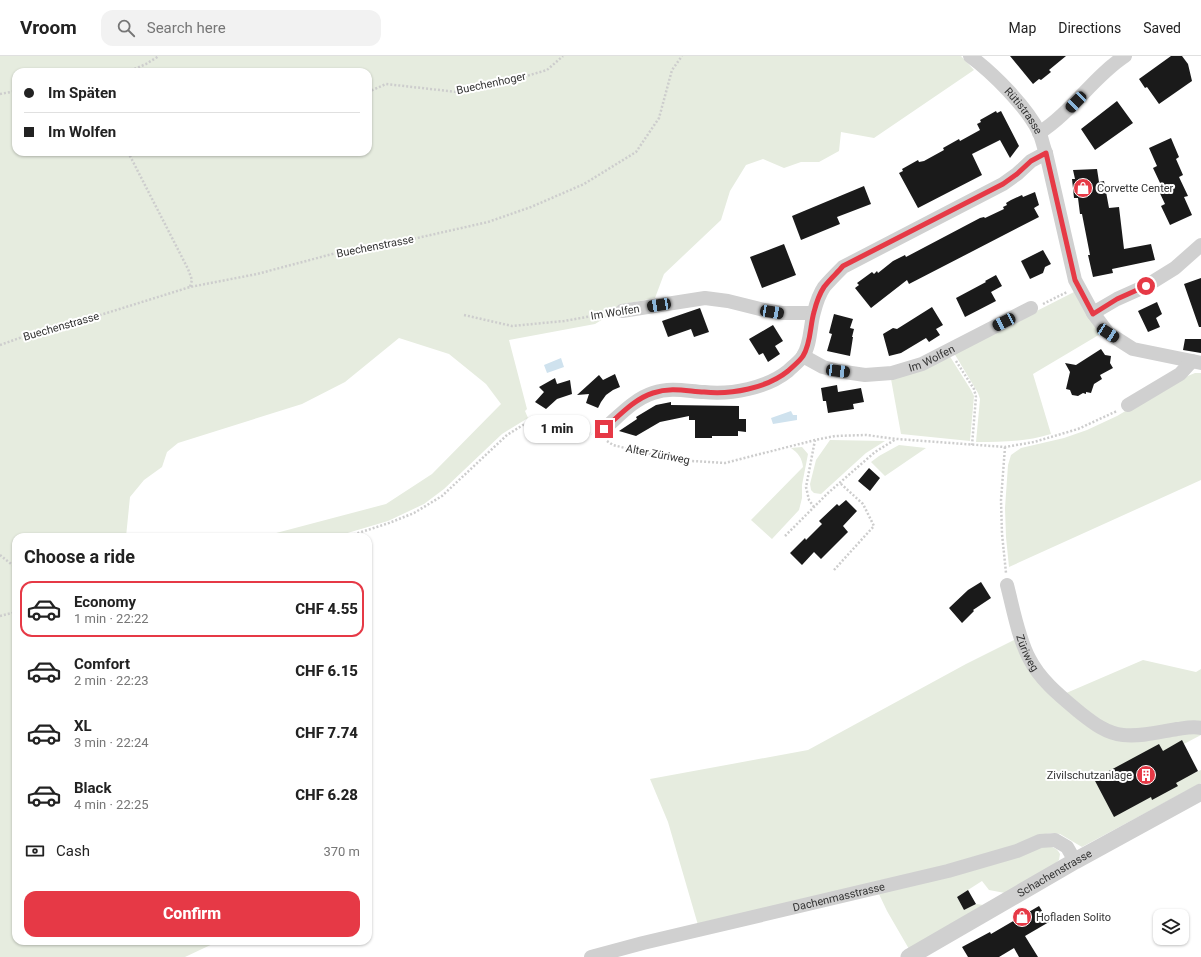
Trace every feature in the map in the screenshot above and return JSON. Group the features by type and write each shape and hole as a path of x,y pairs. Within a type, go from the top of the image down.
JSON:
{"street":[{"name":"Rütistrasse","path":"970,56 998,79 1032,119 1039,133 1046,153 1075,280 1093,314 1108,333 1133,349 1196,362"},
{"path":"1039,133 1058,120 1101,76 1125,56"},
{"path":"601,434 639,399 652,393 677,389 720,393 738,391 772,381 787,372 803,356 810,338 813,313 824,288 843,266 1003,184 1031,161 1046,153"},
{"path":"1093,314 1117,299 1146,286 1175,268 1201,245"},
{"name":"Im Wolfen","path":"622,311 705,298 728,301 781,313 813,313"},
{"name":"Im Wolfen","path":"803,356 823,367 838,371 865,374 892,373 922,364 1031,308"},
{"path":"1128,405 1180,374 1196,362"},
{"name":"Züriweg","path":"1007,585 1020,635 1029,658 1042,678 1054,691 1092,722 1106,731 1122,735 1136,735 1185,728 1201,728"},
{"name":"Schachenstrasse","path":"909,957 1075,861 1201,792"},
{"name":"Dachenmasstrasse","path":"591,957 643,943 948,871 1017,850 1040,841 1055,840 1067,847 1075,861"}],"path":[{"path":"136,68 159,56"},
{"name":"Buechenhoger","path":"372,90 386,84 457,92 506,82 547,70 563,56"},
{"name":"Buechenstrasse","path":"0,345 28,335 78,322 190,287 257,274 340,252 373,248 488,222 531,207 584,184 636,152 659,118 672,70 682,56"},
{"path":"0,94 12,92"},
{"path":"130,156 188,269 192,280 190,287"},
{"path":"1031,308 1037,307 1078,286"},
{"name":"Im Wolfen","path":"464,315 512,326 564,321 622,311"},
{"path":"949,350 974,389 976,397 972,445"},
{"path":"814,507 809,500 806,487 815,440 835,436 866,435 897,439 1005,447 1034,442 1078,429 1128,405"},
{"name":"Alter Züriweg","path":"359,533 389,524 414,513 442,496 507,435 523,426 548,421 601,434 614,445 645,453 692,461 725,463 815,440"},
{"path":"785,536 814,507 875,452 897,439"},
{"path":"1005,447 1001,500 1002,534 1007,585"},
{"path":"834,570 874,526 863,504 840,483"},
{"path":"0,555 12,565"},
{"path":"0,616 12,613"}],"shaded area":[{"path":"0,56 961,56 974,70 874,138 841,132 839,151 819,162 801,162 784,168 763,159 746,165 730,191 721,220 664,274 655,298 629,303 595,324 509,340 527,409 525,411 528,418 502,434 444,489 424,504 388,521 348,533 276,533 386,504 432,474 501,404 486,384 449,354 399,338 345,382 302,404 178,443 167,452 162,467 144,480 130,497 126,533 12,533 12,945 210,945 185,957 0,957"},
{"path":"1074,292 1102,333 1033,374 1051,434 1023,440 976,442 980,399 978,393 954,353"},
{"path":"949,355 974,396 970,441 901,434 891,379"},
{"path":"1195,373 1201,373 1201,480 1009,567 1005,508 1008,465 1011,455 1021,448 1064,438 1087,430 1117,416 1178,380"},
{"path":"830,440 885,441 866,453 821,494 814,493 811,490 810,484 816,460"},
{"path":"899,445 926,448 885,476 871,462"},
{"path":"802,447 808,454 799,510 772,539 751,520 803,467 799,456 791,448"},
{"path":"1018,638 1025,658 1108,735 1201,731 1201,735 1180,746 1192,774 1201,770 1201,783 1082,847 1060,834 1051,833 1041,835 1016,846 960,862 698,925 668,822 650,779 808,750 966,664"},
{"path":"1143,660 1196,672 1201,669 1201,724 1151,729 1112,729 1064,694"},
{"path":"1041,845 1052,847 1058,851 1060,854 1059,860 1055,864 1005,893 989,890 982,881 957,897 964,910 976,904 983,905 909,949 878,892"}],"water":[{"path":"561,358 564,367 547,373 544,365"},
{"path":"791,411 793,415 797,415 797,420 773,424 771,418"}],"building":[{"path":"1010,56 1066,56 1049,70 1051,72 1033,84"},
{"path":"1171,56 1182,56 1188,64 1192,81 1159,104 1147,87 1145,88 1139,79"},
{"path":"1117,101 1133,123 1095,150 1081,129"},
{"path":"996,111 997,113 1001,111 1019,146 1010,158 1000,140 972,154 982,175 918,208 899,173 903,171 902,169 918,160 919,162 924,161 944,150 943,148 959,139 960,141 980,130 977,124 981,122 980,120"},
{"path":"1171,138 1179,157 1176,159 1183,175 1179,177 1188,196 1184,197 1192,215 1170,225 1161,206 1165,204 1157,187 1161,185 1153,168 1157,166 1149,148"},
{"path":"1097,169 1099,182 1104,181 1109,208 1119,207 1124,249 1151,244 1155,260 1112,269 1113,273 1093,277 1082,214 1080,214 1078,198 1074,198 1072,179 1075,179 1073,170"},
{"path":"864,186 871,204 837,217 840,224 801,240 792,216"},
{"path":"1035,192 1039,205 1034,208 1039,217 909,284 907,280 871,308 855,288 859,285 857,283 872,272 874,274 877,271 878,273 893,261 905,255 906,257 980,218 985,218 1004,209 1003,207 1007,205 1006,203 1011,200 1022,195 1023,197"},
{"path":"784,244 796,275 762,288 750,257"},
{"path":"1043,250 1051,264 1045,267 1043,273 1030,279 1021,261"},
{"path":"996,275 1002,286 991,292 996,301 965,317 956,298"},
{"path":"1201,278 1201,327 1199,327 1184,284"},
{"path":"1157,302 1162,314 1156,318 1160,327 1148,332 1138,311"},
{"path":"932,307 943,325 936,329 940,335 929,342 926,338 901,353 889,356 883,334 893,328 897,329"},
{"path":"700,308 709,332 694,337 691,329 668,337 662,321"},
{"path":"834,314 853,319 850,328 854,329 850,356 827,351 832,334 829,333"},
{"path":"773,325 783,341 775,346 780,354 768,362 763,353 759,355 749,339"},
{"path":"1185,339 1201,339 1201,353 1183,350"},
{"path":"1101,349 1105,355 1111,356 1110,363 1113,368 1100,375 1102,379 1094,384 1091,393 1086,392 1086,394 1083,393 1078,396 1072,395 1070,390 1066,389 1070,372 1065,363 1076,365"},
{"path":"615,374 620,387 606,395 598,408 586,403 589,394 577,395 599,375 603,380"},
{"path":"555,378 557,384 570,380 572,394 557,399 546,409 535,402 544,392 539,387"},
{"path":"837,385 838,392 861,388 864,402 853,404 854,409 828,413 826,401 823,401 821,388"},
{"path":"671,402 671,405 739,406 739,419 746,419 746,432 738,431 738,436 712,436 712,438 695,438 695,420 689,420 689,416 660,422 636,436 619,431 637,419 636,417 656,405"},
{"path":"869,468 880,478 870,491 858,481"},
{"path":"846,500 857,511 843,526 848,532 821,559 814,552 802,565 790,553 822,524 819,521 837,504 839,506"},
{"path":"981,582 991,598 973,610 974,611 962,623 949,608 968,590"},
{"name":"Zivilschutzanlage","path":"1182,740 1198,771 1176,783 1178,786 1152,800 1151,797 1114,817 1094,779 1159,744 1163,751"},
{"path":"968,890 976,904 964,910 957,897"},
{"path":"1039,906 1049,922 1025,936 1038,957 1019,957 1014,948 999,957 968,957 962,947 990,932 991,934"}],"place":[{"name":"Corvette Center","path":"1083,188"},
{"name":"Zivilschutzanlage","path":"1146,775"},
{"name":"Hofladen Solito","path":"1022,917"}],"route":[{"path":"604,429 639,399 652,393 677,389 720,393 738,391 772,381 787,372 803,356 810,338 813,313 824,288 843,266 1003,184 1031,161 1046,153 1075,280 1093,314 1117,299 1146,286"}]}
